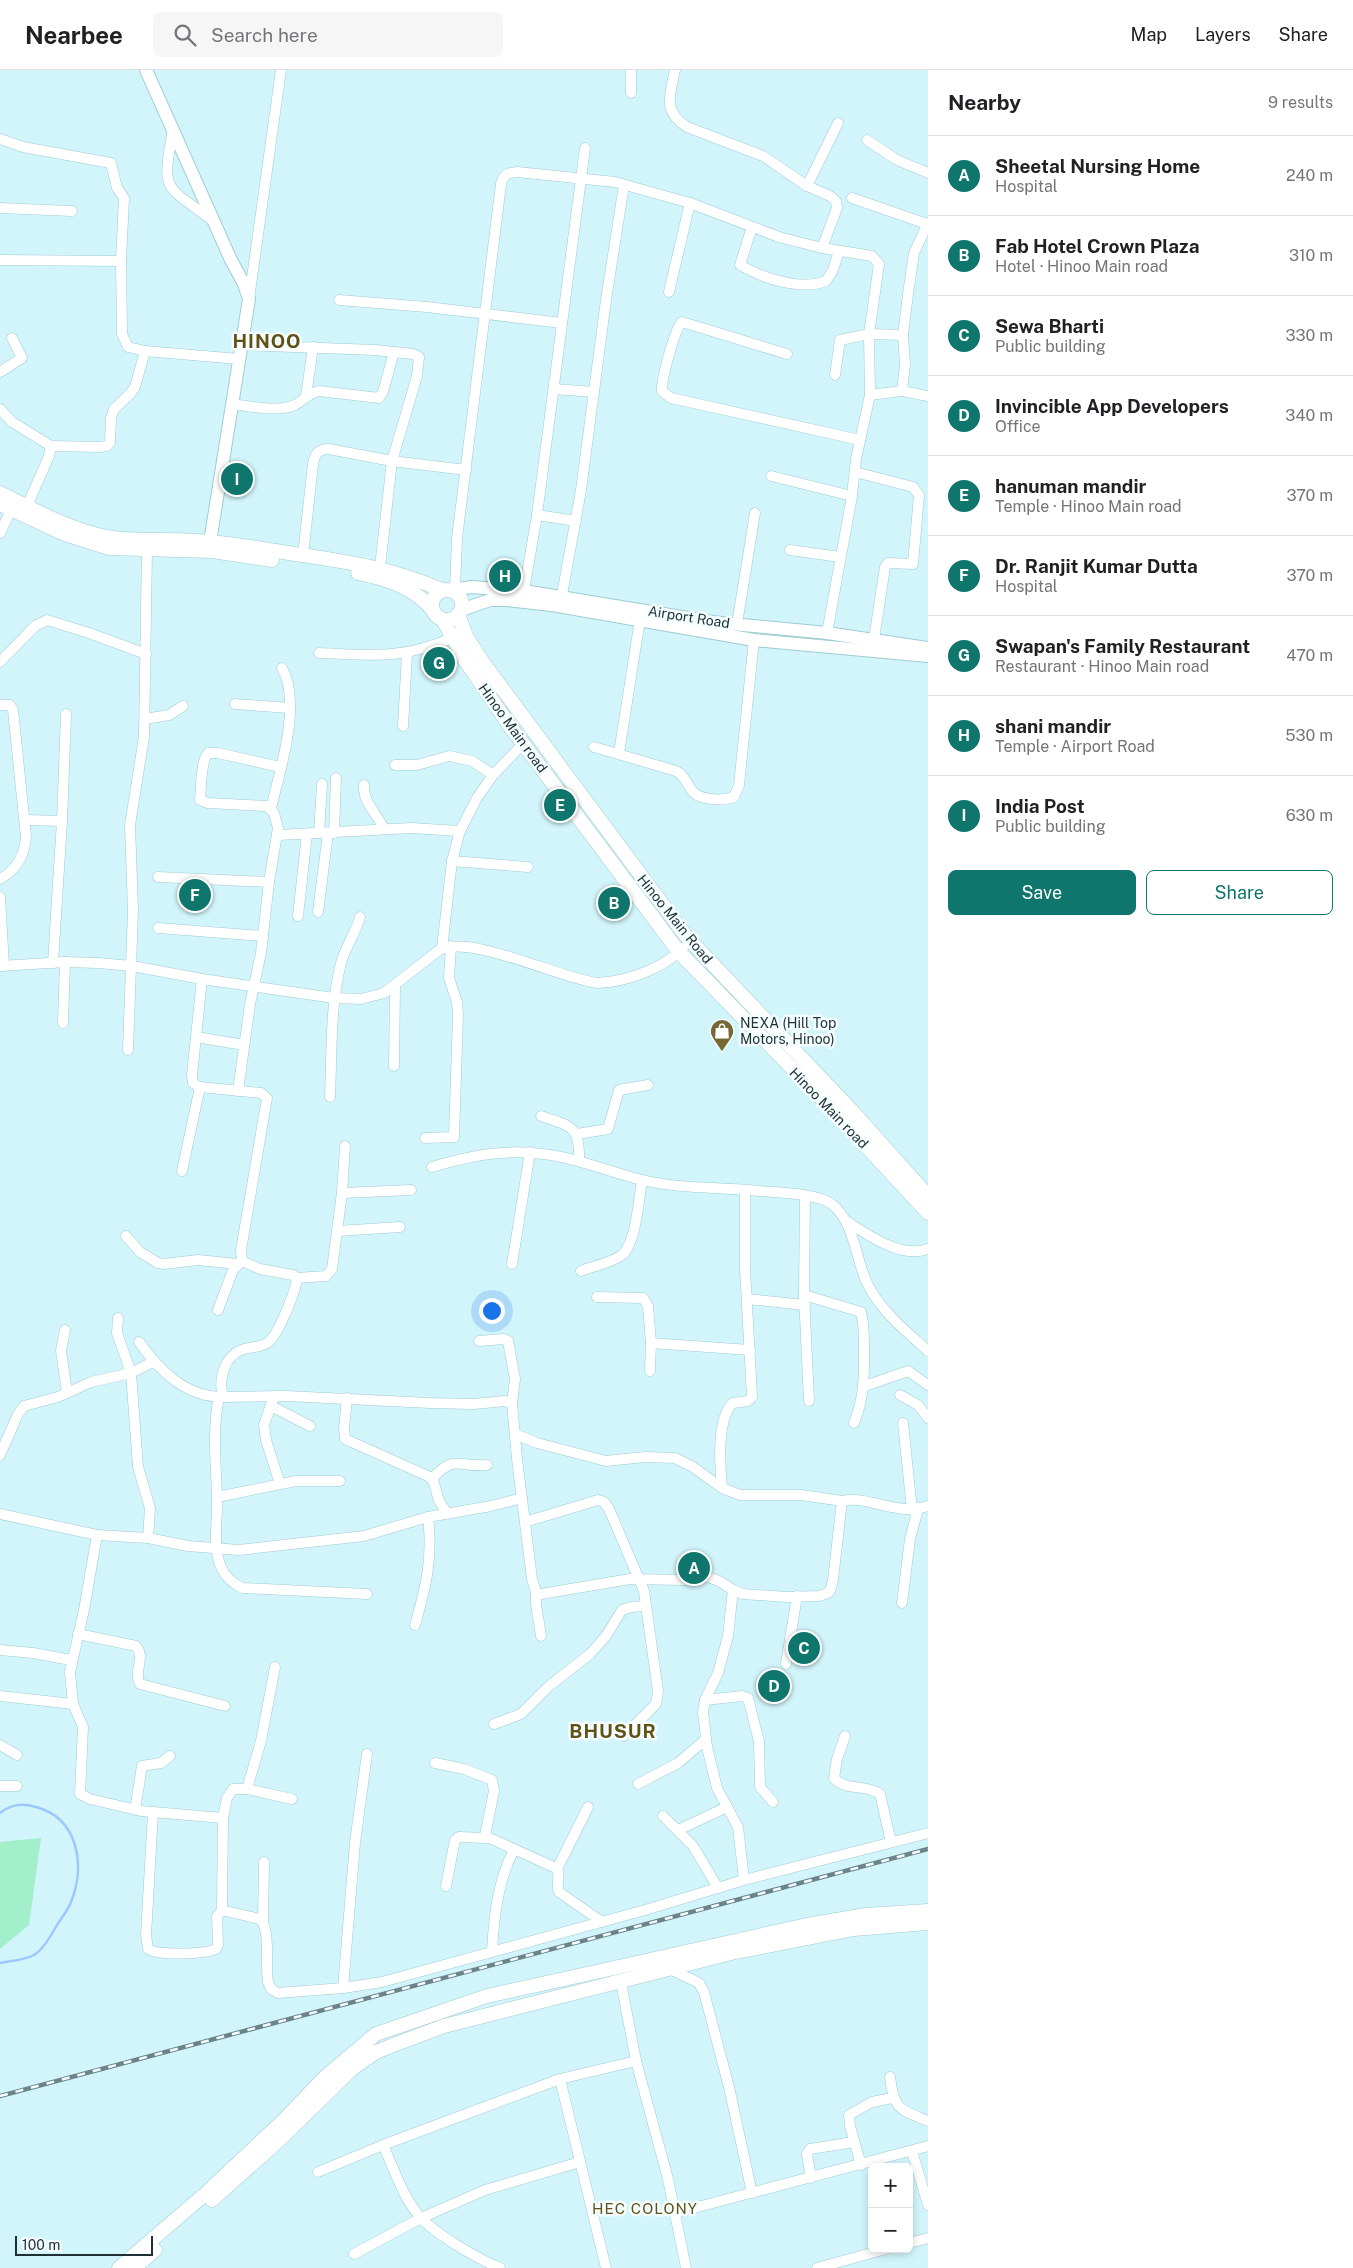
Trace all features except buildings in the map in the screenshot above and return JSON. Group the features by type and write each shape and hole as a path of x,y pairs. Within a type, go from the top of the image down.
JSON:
{"main road":[{"path":"0,493 98,535 210,542 380,567 449,590 460,598 460,612 451,619 443,620 436,616 420,597 397,583 368,575 212,551 109,548 89,543 6,507"},
{"path":"432,609 434,596 449,590"},
{"name":"Hinoo Main Road","path":"460,612 466,636 484,664 689,941 852,1111 928,1196"},
{"name":"Hinoo Main road","path":"443,620 478,680 523,744 679,952 826,1103 928,1213"},
{"path":"119,2268 204,2195 284,2120 325,2077 376,2034 487,1996 807,1925 866,1915 928,1911"},
{"path":"134,2268 277,2142 354,2068 376,2052 444,2026 731,1953 854,1929 928,1923"},
{"path":"605,1970 615,1983"}],"street":[{"path":"146,70 250,299"},
{"path":"210,542 250,299 281,70"},
{"path":"631,70 631,93"},
{"path":"675,70 669,105 676,120 686,127 763,156 807,186 830,196 836,202 837,208 822,248"},
{"path":"807,186 838,122"},
{"path":"173,130 166,179 176,194 216,223"},
{"path":"0,139 23,147 111,163 118,188 124,198 121,261 122,334 128,347 145,351 239,359"},
{"path":"867,140 897,160 928,174"},
{"path":"524,591 537,515 585,148"},
{"path":"449,590 466,470 501,184 504,176 517,172 580,179 602,179 690,203 779,237 822,248 872,256 879,264 869,334 870,395 860,440 852,496 827,633"},
{"path":"562,595 576,521 606,300 624,185"},
{"path":"852,198 928,223 914,253 903,335 905,365 902,392"},
{"path":"669,292 690,203"},
{"path":"0,208 72,212"},
{"path":"752,227 740,265 787,282 810,284 826,281 834,270 839,251"},
{"path":"0,260 121,261"},
{"path":"339,300 419,306 562,323"},
{"path":"787,354 682,322 677,331 663,379 662,391 671,398 860,440"},
{"path":"834,375 840,340 869,334 903,335"},
{"path":"0,372 22,358 12,338"},
{"path":"241,345 313,347 417,355 420,360 392,461 380,567"},
{"path":"306,396 313,347"},
{"path":"0,408 12,422 51,446 107,446 110,443 111,418 114,409 130,394 134,387 145,351"},
{"path":"232,404 284,408 296,405 306,396 319,392 379,398 383,392 394,352"},
{"path":"554,389 594,392"},
{"path":"870,395 902,392 928,396"},
{"path":"28,506 49,456 51,446"},
{"path":"304,555 313,464 318,452 329,449 392,461 466,470"},
{"path":"855,472 913,487 919,495 913,564 888,563 885,567 874,639"},
{"path":"771,476 852,496"},
{"path":"0,533 6,507"},
{"path":"737,624 755,512"},
{"path":"537,515 576,521"},
{"path":"128,1050 133,910 130,825 143,754 147,549"},
{"path":"790,550 840,557"},
{"name":"Airport Road","path":"449,590 472,587 562,595 754,640 928,656"},
{"name":"Airport Road","path":"460,612 490,600 507,600 827,633 928,648"},
{"path":"619,753 641,615"},
{"path":"0,662 35,626 47,620 90,633 146,654"},
{"path":"319,653 379,656 407,654 452,638"},
{"path":"594,747 676,771 682,774 691,789 700,797 724,799 734,797 739,785 754,640"},
{"path":"403,726 407,654"},
{"path":"238,1091 263,936 269,882 278,835 277,819 271,808 290,708 289,686 282,668"},
{"path":"235,704 290,708"},
{"path":"0,705 10,705 13,710 26,820 23,856 12,871 0,879"},
{"path":"145,719 169,715 183,706"},
{"path":"53,963 62,821 66,714"},
{"path":"425,1138 454,1137 458,1014 449,978 446,947 452,861 460,831 477,798 493,775 523,744"},
{"path":"271,808 250,804 208,803 200,800 204,758 206,754 218,753 280,767"},
{"path":"395,765 417,765 439,757 449,756 472,761 493,775"},
{"path":"318,912 327,833 336,778"},
{"path":"322,784 327,833"},
{"path":"364,785 366,802 384,829"},
{"path":"26,820 62,821"},
{"path":"278,835 384,829 460,831"},
{"path":"298,916 307,834"},
{"path":"452,861 528,867"},
{"path":"158,877 269,882"},
{"path":"0,897 2,966 65,962 132,966 202,980 334,998 361,999 376,996 395,986 446,947 502,955 597,983 613,981 657,966 679,952 689,941"},
{"path":"330,1097 334,998 343,957 357,929 360,916"},
{"path":"158,928 263,936"},
{"path":"63,1023 65,962"},
{"path":"202,980 192,1079 194,1085 261,1093 268,1098 239,1263 218,1310"},
{"path":"394,1066 395,986"},
{"path":"196,1037 244,1045"},
{"path":"577,1134 608,1129 619,1090 648,1085"},
{"path":"182,1171 200,1087"},
{"path":"541,1116 569,1125 577,1134 579,1160"},
{"path":"126,1236 140,1252 158,1263 198,1260 239,1263 293,1275 297,1278 321,1277 330,1274 334,1264 338,1231 345,1146"},
{"path":"512,1264 530,1152"},
{"path":"432,1167 472,1156 530,1152 579,1160 642,1180 690,1187 805,1196 826,1200 846,1221 878,1240 896,1248 908,1252 920,1252 928,1249"},
{"path":"581,1271 623,1254 627,1249 634,1228 642,1180"},
{"path":"342,1193 411,1190"},
{"path":"722,1488 720,1450 726,1414 733,1403 748,1401 752,1397 745,1268 746,1190"},
{"path":"805,1196 805,1300 809,1402"},
{"path":"846,1221 860,1268 874,1296 902,1328 928,1351"},
{"path":"338,1231 400,1227"},
{"path":"297,1278 274,1337 264,1345 238,1352 228,1362 222,1373 221,1397 214,1427 217,1548 221,1568 233,1582 243,1588 367,1594"},
{"path":"597,1297 643,1298 648,1306 652,1343 650,1370"},
{"path":"747,1299 805,1300 861,1312 865,1386 854,1422"},
{"path":"118,1318 117,1333 131,1373 138,1467 148,1495 150,1508 148,1538"},
{"path":"65,1330 61,1352 67,1392"},
{"path":"479,1341 503,1338 508,1341 515,1379 512,1403 522,1498 541,1636"},
{"path":"139,1342 153,1362 172,1380 193,1391 221,1397 272,1401 347,1398 474,1404 505,1401 512,1403"},
{"path":"652,1343 750,1350"},
{"path":"0,1455 21,1408 91,1382 131,1373 153,1362"},
{"path":"865,1386 908,1371 928,1385"},
{"path":"900,1395 918,1405 928,1418"},
{"path":"347,1398 344,1428 345,1439 432,1479 437,1497 447,1513"},
{"path":"272,1401 310,1426"},
{"path":"272,1401 265,1421 265,1431 280,1484"},
{"path":"902,1603 910,1539 919,1508 903,1423"},
{"path":"515,1434 555,1448 606,1461 645,1457 675,1458 692,1467 722,1488 740,1495 801,1496 852,1500 884,1507 919,1508"},
{"path":"432,1479 445,1466 456,1463 487,1465"},
{"path":"217,1497 308,1480 340,1481"},
{"path":"0,1514 97,1535 148,1538 174,1544 246,1549 337,1540 379,1532 447,1513 491,1506 522,1498"},
{"path":"525,1522 602,1500 609,1509 640,1579 658,1697 656,1704 624,1736"},
{"path":"536,1592 544,1594 640,1579 684,1580 714,1578 733,1590 748,1595 824,1595 830,1590 840,1505 843,1500"},
{"path":"415,1625 430,1568 431,1548 428,1518"},
{"path":"97,1535 92,1569 71,1660 70,1687 73,1704 83,1727 80,1794 90,1799 135,1810 223,1818"},
{"path":"733,1590 728,1636 718,1673 705,1700 703,1712 706,1739 717,1788 738,1827 744,1880"},
{"path":"786,1664 797,1596"},
{"path":"494,1724 521,1714 548,1687 590,1654 622,1610 645,1606"},
{"path":"78,1634 136,1646 141,1654 138,1678 140,1684 225,1706"},
{"path":"0,1650 33,1653 71,1660"},
{"path":"247,1789 261,1741 275,1667"},
{"path":"0,1696 73,1704"},
{"path":"705,1700 742,1696 748,1698 759,1740 760,1787 773,1802"},
{"path":"845,1736 837,1759 834,1778 843,1785 867,1789 880,1794 891,1842"},
{"path":"638,1784 678,1763 706,1739"},
{"path":"0,1745 16,1755"},
{"path":"343,1988 355,1843 367,1754"},
{"path":"135,1810 142,1766 161,1763 170,1756"},
{"path":"435,1764 464,1769 486,1777 494,1783 494,1791 484,1830 486,1838"},
{"path":"0,1786 17,1786"},
{"path":"153,1813 146,1935 148,1949 158,1953 191,1953 216,1949 218,1945 216,1916 223,1910 223,1818 227,1798 231,1790 247,1789 292,1799"},
{"path":"588,1807 557,1869 559,1892 602,1922"},
{"path":"678,1830 727,1807"},
{"path":"663,1816 693,1846 718,1888"},
{"path":"264,1862 263,1922 266,1930 267,1979 271,1989 284,1994 382,1982 602,1922 744,1880 928,1833"},
{"path":"446,1886 455,1840 459,1837 486,1838 557,1869"},
{"path":"492,1951 500,1882 514,1849"},
{"path":"223,1910 252,1916 263,1922"},
{"path":"670,1969 699,1983 704,1992 729,2087 752,2193"},
{"path":"615,1983 675,2213 686,2268"},
{"path":"318,2172 383,2145 560,2080 636,2061"},
{"path":"890,2077 892,2098 901,2108 928,2121"},
{"path":"560,2080 606,2268"},
{"path":"861,2164 849,2120 850,2114 872,2102 892,2098"},
{"path":"811,2178 807,2154 810,2149 854,2142"},
{"path":"383,2145 401,2185 421,2218 466,2250 500,2268"},
{"path":"675,2213 928,2146"},
{"path":"912,2151 928,2205"},
{"path":"354,2254 421,2218 485,2190 580,2162"},
{"path":"913,2242 928,2238"},
{"path":"817,2268 871,2253"}],"green space":[{"path":"41,1838 29,1925 0,1949 0,1842"}],"waterway":[{"path":"0,1813 17,1805 36,1807 50,1813 61,1821 69,1832 75,1845 78,1859 76,1888 70,1905 50,1937 34,1955 0,1963"}],"railway":[{"path":"0,2096 928,1849"}],"place":[{"name":"India Post","path":"237,479"},
{"name":"shani mandir","path":"505,576"},
{"name":"Swapan's Family Restaurant","path":"439,663"},
{"name":"hanuman mandir","path":"560,805"},
{"name":"Dr. Ranjit Kumar Dutta","path":"195,895"},
{"name":"Fab Hotel Crown Plaza","path":"614,903"},
{"name":"NEXA (Hill Top Motors, Hinoo)","path":"722,1052"},
{"name":"Sheetal Nursing Home","path":"694,1568"},
{"name":"Sewa Bharti","path":"804,1648"},
{"name":"Invincible App Developers","path":"774,1686"}],"district":[{"name":"HINOO","path":"267,341"},
{"name":"BHUSUR","path":"613,1731"},
{"name":"HEC COLONY","path":"645,2209"}]}
